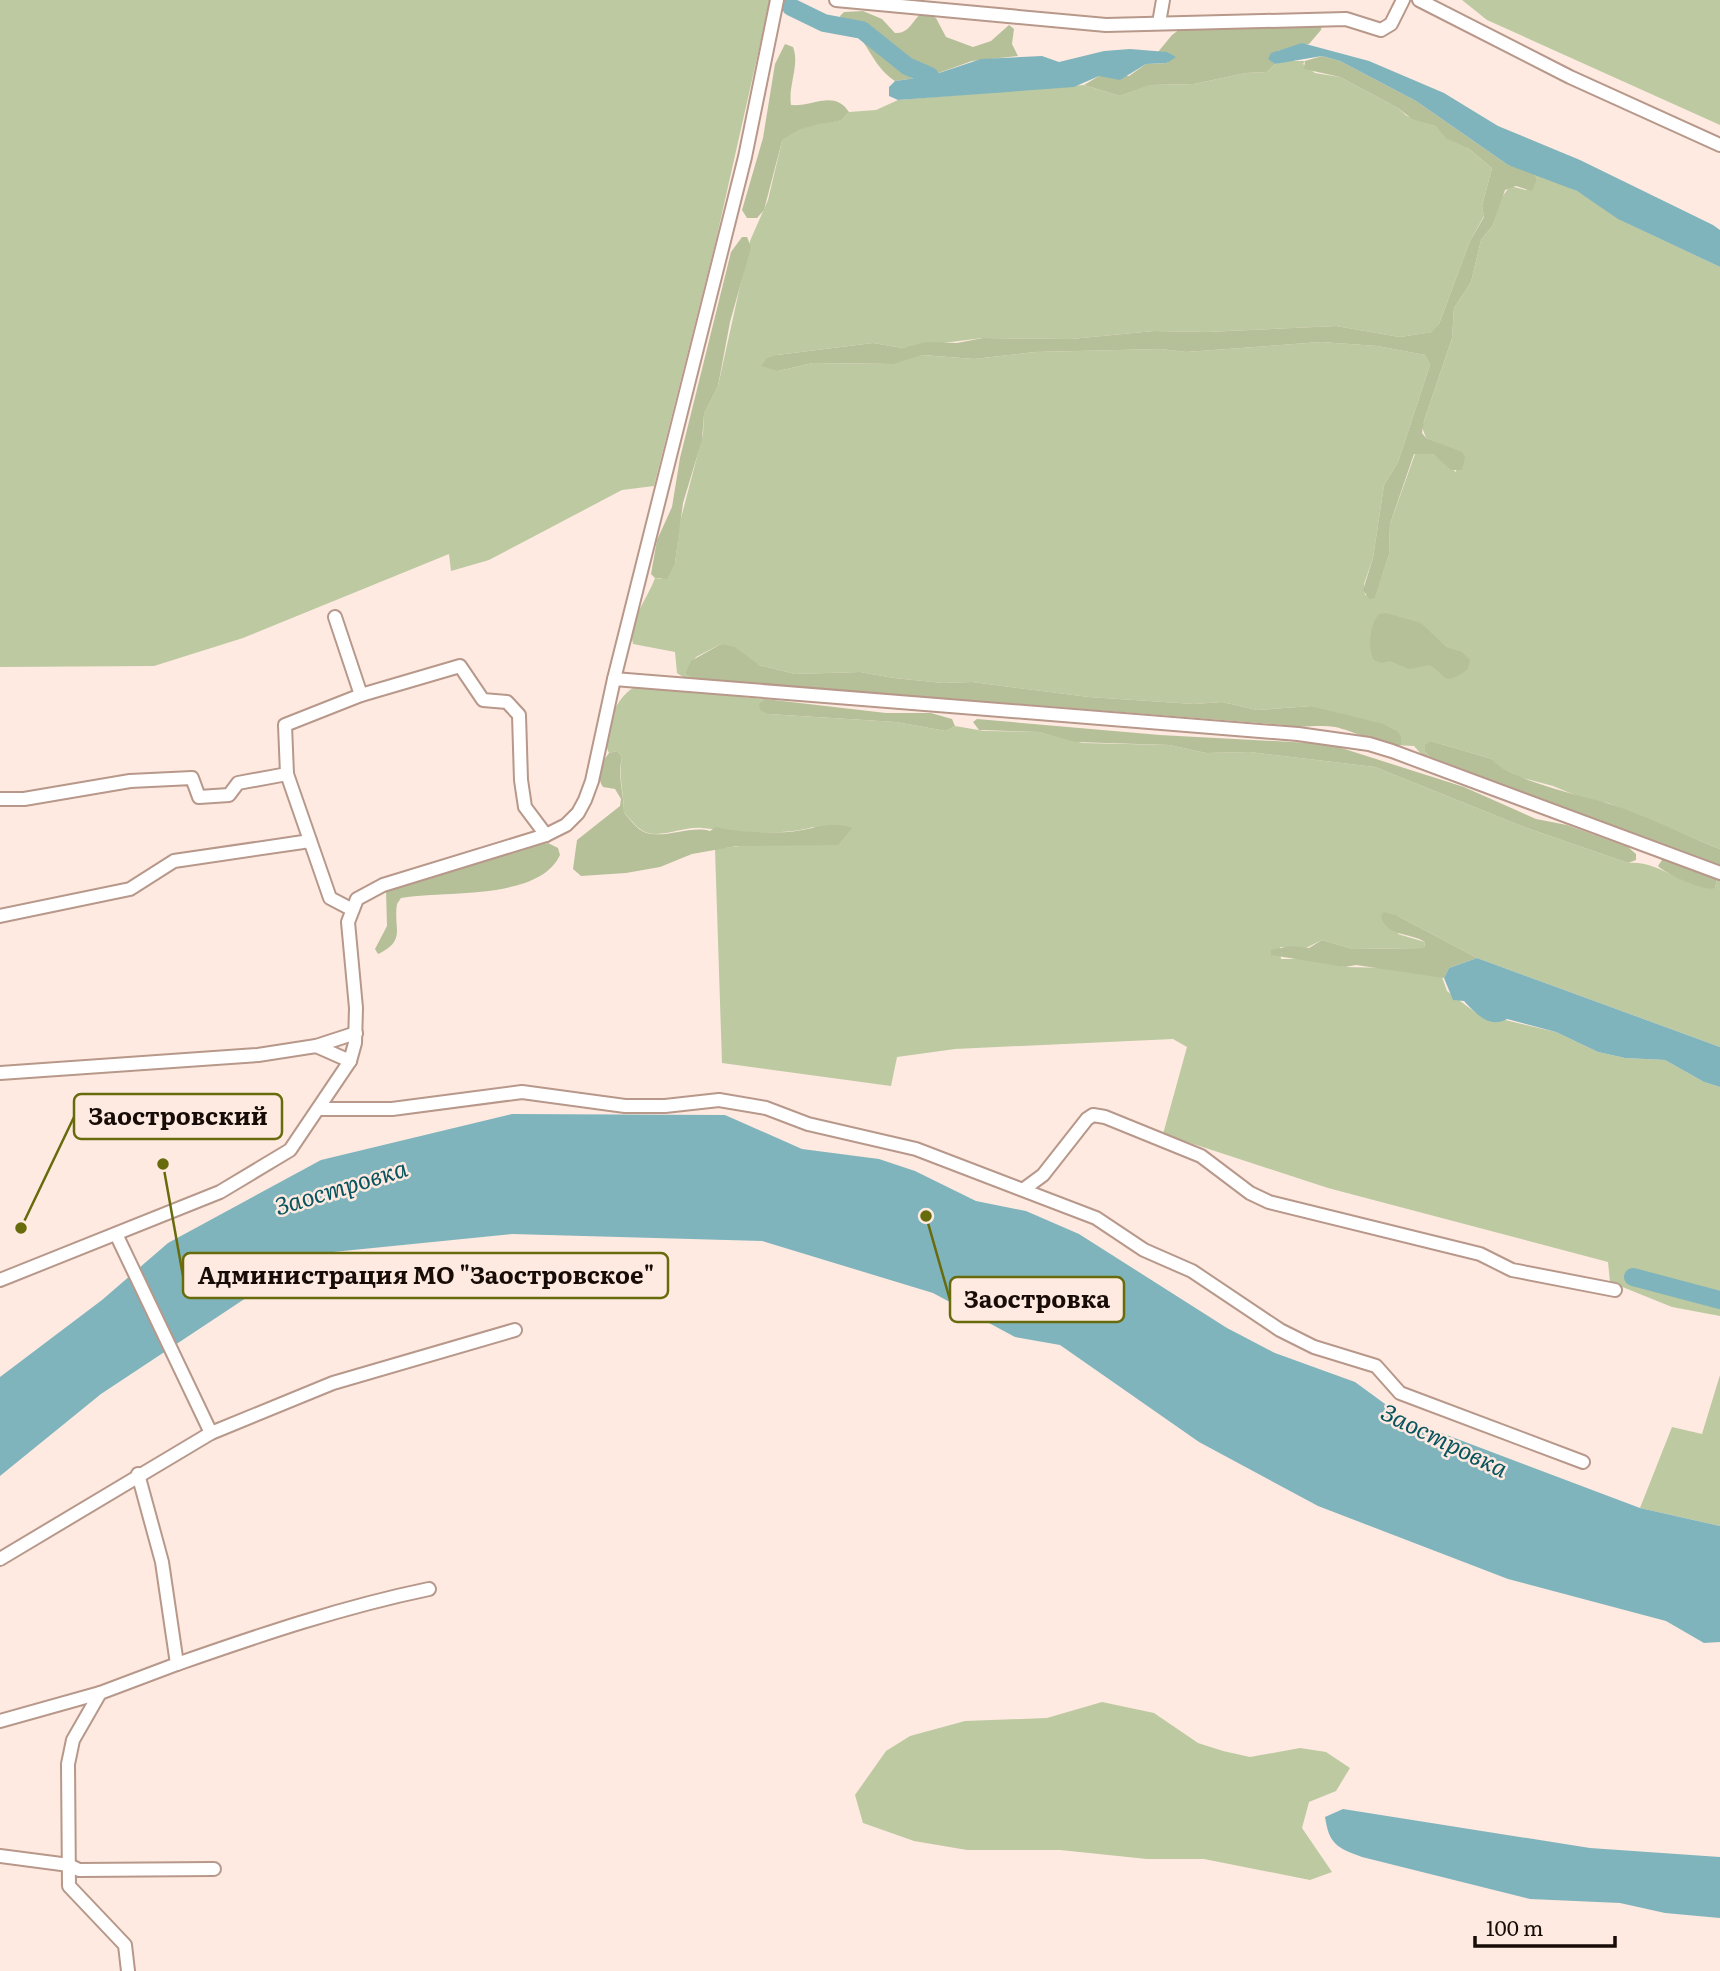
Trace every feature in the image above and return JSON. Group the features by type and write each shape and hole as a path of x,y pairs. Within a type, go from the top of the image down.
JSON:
{"street":[{"path":"0,1280 220,1192 281,1157 300,1139 350,1061 356,1033 348,922 357,899 383,885 546,835 566,825 578,813 592,781 614,679 745,157 777,0"},
{"path":"836,0 1094,24 1346,19 1381,30 1391,24 1403,0"},
{"path":"1159,23 1163,0"},
{"path":"1419,0 1570,77 1720,145"},
{"path":"335,617 361,695"},
{"path":"351,909 330,898 286,774 285,725 361,695 460,666 483,700 507,702 519,715 521,779 525,807 546,835"},
{"path":"614,679 1298,734 1369,744 1720,873"},
{"path":"0,799 24,799 130,781 191,778 199,797 229,795 238,783 286,774"},
{"path":"0,916 130,889 174,861 310,841"},
{"path":"0,1073 258,1055 316,1046 356,1033"},
{"path":"316,1046 350,1061"},
{"path":"320,1109 392,1109 522,1093 625,1106 665,1106 719,1100 766,1108 808,1124 916,1149 1096,1218 1144,1250 1192,1271 1280,1330 1314,1347 1376,1366 1400,1393 1583,1462"},
{"path":"1024,1189 1043,1175 1087,1119 1093,1115 1105,1117 1200,1156 1250,1193 1269,1202 1480,1254 1512,1270 1615,1290"},
{"path":"116,1234 211,1433"},
{"path":"0,1559 138,1474 211,1433 333,1383 515,1331"},
{"path":"138,1474 162,1562 177,1664"},
{"path":"0,1721 100,1693 284,1626 373,1601 429,1589"},
{"path":"100,1693 73,1740 68,1764 69,1886 125,1945 128,1971"},
{"path":"0,1856 69,1865 79,1870 214,1869"}],"green space":[{"path":"0,0 770,0 716,240 654,486 622,490 489,560 451,571 449,554 243,638 154,666 0,667"},
{"path":"1462,0 1720,0 1720,125 1487,20"},
{"path":"863,11 882,19 895,33 905,31 924,12 936,18 946,37 973,47 991,41 1009,25 1014,29 1012,44 1018,56 972,61 930,76 895,81 883,71 859,36 841,20 840,16 844,12"},
{"path":"1322,24 1321,30 1309,44 1277,51 1273,62 1275,64 1267,72 1246,73 1194,84 1150,85 1120,96 1084,85 1099,76 1129,76 1146,64 1168,63 1167,52 1158,52 1172,35 1184,26"},
{"path":"785,44 793,47 795,54 791,105 830,100 837,101 849,112 842,120 803,129 782,141 764,210 757,218 747,218 742,210 763,138 775,64"},
{"path":"1322,56 1340,61 1416,101 1508,165 1534,172 1537,179 1532,191 1516,186 1505,190 1493,225 1481,240 1471,282 1454,308 1452,338 1424,421 1422,433 1426,438 1462,452 1465,457 1462,470 1451,470 1433,454 1414,454 1390,524 1389,554 1375,598 1369,599 1363,590 1373,558 1384,485 1398,462 1430,365 1425,355 1377,346 1321,342 1186,352 1161,349 1035,352 974,359 923,355 893,364 813,363 778,371 761,366 767,358 777,355 873,343 903,348 926,342 957,343 983,338 1071,339 1154,331 1206,332 1336,326 1400,337 1432,332 1439,324 1470,241 1484,217 1482,206 1492,168 1469,149 1447,139 1435,126 1412,119 1398,108 1340,77 1304,69 1305,61"},
{"path":"1305,61 1303,64 1315,73 1340,77 1398,108 1407,116 1435,126 1448,139 1469,149 1492,168 1482,206 1484,216 1470,241 1439,324 1433,332 1400,337 1336,326 1206,332 1154,331 1071,339 983,338 903,348 873,343 777,355 778,371 813,363 886,364 923,355 974,359 1035,352 1161,349 1186,352 1321,342 1377,346 1425,355 1430,365 1398,462 1384,485 1373,558 1364,584 1365,595 1375,597 1389,554 1390,524 1415,454 1433,454 1456,472 1457,451 1426,438 1422,427 1452,338 1454,308 1471,282 1481,240 1493,225 1502,197 1510,186 1526,190 1537,179 1534,172 1577,191 1627,223 1720,267 1720,849 1608,803 1587,800 1553,786 1519,777 1496,765 1492,759 1431,741 1425,752 1430,757 1422,755 1414,746 1393,745 1396,730 1312,706 1257,710 1222,702 1194,704 1089,697 972,682 943,683 894,678 860,672 795,674 759,665 721,644 696,657 685,674 692,678 686,679 677,673 675,652 633,644 635,619 655,578 661,579 675,563 680,522 703,434 704,414 718,386 750,241 768,200 782,141 790,133 809,126 842,120 849,112 876,110 898,100 1084,85 1120,96 1149,85 1194,84 1246,73 1267,72 1275,64"},
{"path":"742,237 747,237 751,247 730,322 718,386 704,414 702,440 683,503 675,563 667,579 655,578 651,574 657,540 672,507 680,458 731,252"},
{"path":"1386,613 1421,623 1446,647 1462,652 1470,660 1468,669 1449,679 1430,665 1409,669 1390,661 1382,663 1374,660 1370,643 1372,630 1379,614"},
{"path":"721,644 735,647 759,665 795,674 860,672 894,678 943,683 972,682 1089,697 1194,704 1222,702 1257,710 1312,706 1383,724 1396,730 1401,736 1401,745 1329,726 1291,726 692,678 685,674 691,661"},
{"path":"635,687 765,699 759,703 768,714 896,722 946,731 955,726 984,731 1039,732 1082,743 1169,745 1206,753 1250,752 1375,767 1524,827 1628,863 1650,866 1703,887 1715,888 1717,880 1720,881 1720,1047 1477,958 1398,916 1398,934 1425,942 1424,948 1353,949 1322,940 1304,949 1280,947 1281,959 1312,959 1345,967 1392,968 1442,977 1447,991 1476,1013 1556,1032 1598,1052 1625,1058 1665,1060 1704,1082 1720,1087 1720,1316 1672,1307 1610,1282 1608,1262 1328,1188 1163,1134 1187,1047 1173,1039 955,1049 897,1057 891,1086 722,1063 715,849 748,845 838,845 813,827 773,832 695,828 655,834 641,830 624,813 622,757 617,751 609,753 606,736 616,706 628,691"},
{"path":"765,699 886,713 931,713 952,719 955,726 946,731 896,722 768,714 760,710 759,703"},
{"path":"977,719 1160,735 1329,744 1464,787 1536,819 1567,825 1628,847 1636,854 1636,860 1628,863 1524,827 1375,767 1250,752 1206,753 1169,745 1075,742 1039,732 979,730 973,722"},
{"path":"1431,741 1492,759 1500,766 1529,780 1624,809 1720,849 1720,866 1430,757 1425,752 1425,745"},
{"path":"617,751 622,757 620,778 624,813 647,833 664,834 702,829 710,831 716,827 770,832 828,825 852,828 838,845 737,846 692,854 660,867 626,873 581,876 573,869 577,840 620,806 621,799 615,789 603,787 599,778 601,765 606,757"},
{"path":"548,843 558,848 560,855 549,870 532,880 489,891 401,898 397,904 396,939 378,954 375,949 387,926 386,890 506,852"},
{"path":"1669,858 1717,880 1715,888 1710,889 1685,881 1658,866 1662,860"},
{"path":"1384,912 1398,916 1477,958 1449,968 1444,978 1356,965 1345,967 1271,955 1271,950 1290,946 1309,948 1322,940 1353,949 1424,948 1425,942 1388,928 1381,916"},
{"path":"1720,1375 1720,1526 1640,1508 1672,1427 1702,1434"},
{"path":"1102,1702 1154,1713 1198,1743 1223,1751 1250,1757 1300,1748 1326,1752 1350,1768 1336,1791 1309,1802 1302,1828 1332,1872 1310,1880 1204,1859 1147,1859 1060,1850 967,1850 914,1841 863,1823 855,1795 886,1751 910,1736 965,1721 1047,1718"}],"water":[{"path":"1302,43 1369,61 1444,93 1498,126 1580,160 1713,225 1720,230 1720,267 1618,219 1577,191 1508,165 1416,101 1340,61 1322,56 1275,64 1268,59 1271,53"},
{"path":"1130,49 1167,52 1176,57 1167,63 1146,64 1120,80 1099,76 1074,87 898,100 889,96 889,87 895,81 930,76 981,59 1042,56 1059,62 1104,51"},
{"path":"1477,958 1720,1047 1720,1087 1704,1082 1665,1060 1625,1058 1598,1052 1556,1032 1507,1019 1500,1022 1488,1021 1464,1001 1453,1000 1444,978 1449,968"},
{"path":"512,1114 725,1115 802,1149 879,1159 915,1171 976,1201 1026,1211 1079,1234 1227,1328 1275,1353 1355,1382 1407,1420 1640,1508 1720,1526 1720,1642 1704,1643 1666,1621 1508,1579 1318,1506 1199,1442 1060,1345 1015,1337 933,1293 762,1241 512,1234 333,1252 252,1294 101,1394 0,1476 0,1377 102,1300 168,1243 321,1160"},
{"path":"1343,1809 1590,1848 1720,1857 1720,1918 1665,1913 1620,1903 1530,1899 1362,1857 1340,1848 1329,1833 1325,1817"}],"waterway":[{"path":"791,7 824,23 862,30 907,66 930,76"},
{"path":"1633,1277 1720,1300"}],"place":[{"name":"Администрация МО \"Заостровское\"","path":"163,1164"},
{"name":"Заостровка","path":"926,1216"},
{"name":"Заостровский","path":"21,1228"}]}
